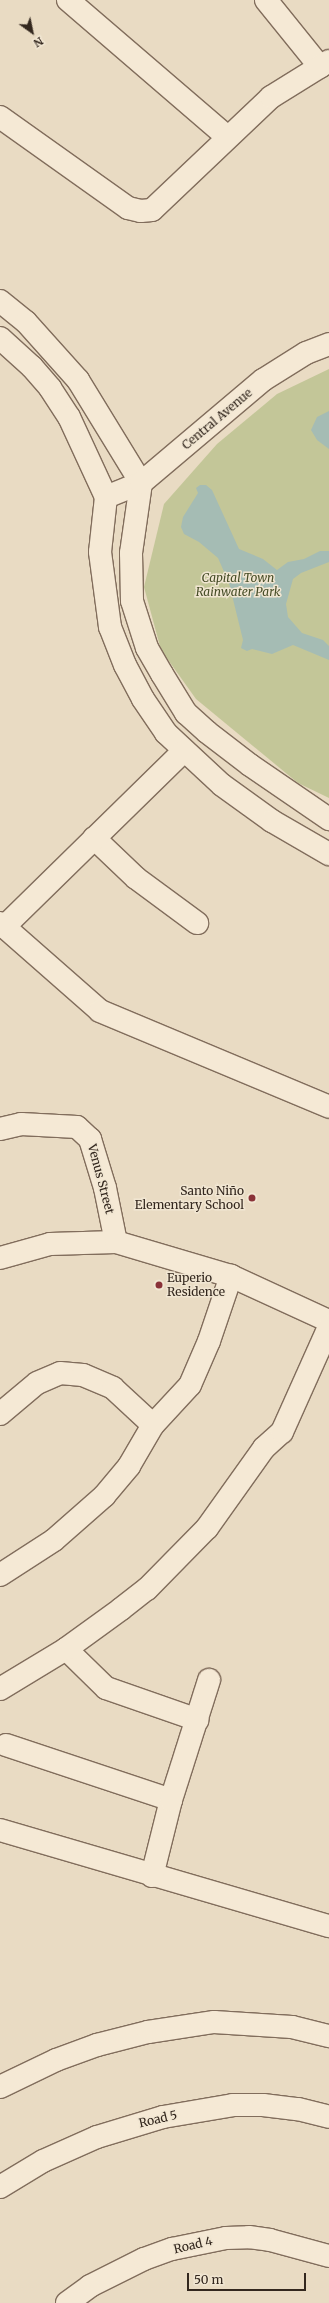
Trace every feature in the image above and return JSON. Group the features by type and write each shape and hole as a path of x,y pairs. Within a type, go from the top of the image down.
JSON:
{"street":[{"path":"68,0 227,137"},
{"path":"0,117 128,208 141,211 152,210 166,199 227,137 271,97 325,64 266,0"},
{"path":"0,301 26,322 78,380 140,484 131,554 132,601 147,648 186,713 207,732 263,774 329,819"},
{"path":"0,338 50,388 69,417 106,497 100,552 110,627 125,665 143,699 166,733 222,785 272,821 329,854"},
{"name":"Central Avenue","path":"106,497 140,484 263,380 306,353 329,344"},
{"path":"184,751 2,925 100,1011 329,1107"},
{"path":"94,838 136,878 197,923"},
{"name":"Venus Street","path":"0,1129 21,1124 77,1127 90,1139 105,1188 116,1242"},
{"path":"0,1258 50,1244 116,1242 231,1276 329,1321"},
{"path":"0,1575 54,1540 104,1496 129,1466 153,1425 190,1385 209,1341 231,1276"},
{"path":"0,1689 66,1649 147,1589 207,1528 264,1448 282,1432 329,1327"},
{"path":"0,1414 37,1383 60,1373 83,1375 113,1388 153,1425"},
{"path":"66,1649 106,1688 198,1720"},
{"path":"152,1876 171,1800 198,1720 209,1680"},
{"path":"6,1745 171,1800"},
{"path":"0,1830 152,1876 329,1926"},
{"path":"0,2087 56,2060 97,2045 148,2032 214,2022 292,2027 329,2036"},
{"name":"Road 5","path":"0,2188 43,2161 91,2139 163,2117 233,2105 263,2105 298,2109 329,2117"},
{"name":"Road 4","path":"67,2303 119,2270 172,2249 208,2241 249,2237 286,2243 329,2256"}],"green space":[{"name":"Capital Town Rainwater Park","path":"329,369 329,798 298,783 196,699 161,650 144,587 164,504 217,444 277,394"}],"water":[{"path":"329,411 329,449 317,440 311,430 317,417"},
{"path":"200,485 206,485 212,490 239,549 263,559 277,570 288,562 304,559 320,551 329,551 329,562 301,573 293,579 286,604 288,617 302,633 323,640 329,646 329,660 293,645 272,654 252,649 247,651 241,648 243,640 229,583 218,558 199,542 184,534 181,527 183,517 198,493 196,488"}],"place":[{"name":"Santo Niño Elementary School","path":"252,1198"},
{"name":"Euperio Residence","path":"159,1285"}]}
